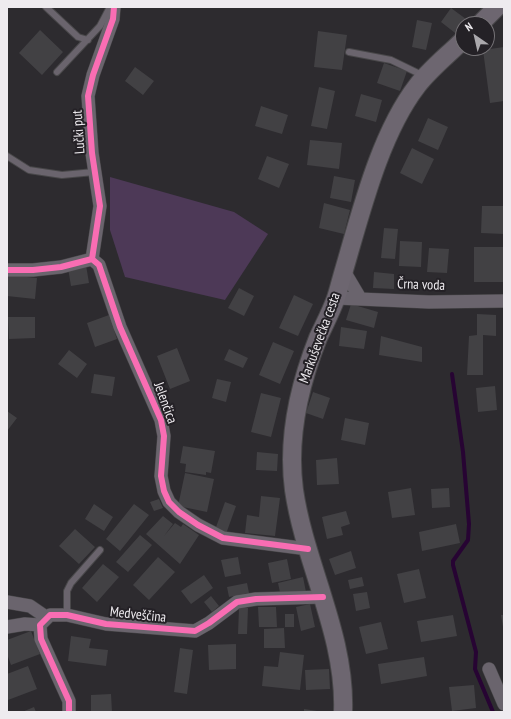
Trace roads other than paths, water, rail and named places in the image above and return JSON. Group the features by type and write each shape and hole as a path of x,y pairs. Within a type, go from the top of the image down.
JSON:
{"main road":[{"path":"488,16 497,7"},
{"name":"Markuševečka cesta","path":"343,712 340,667 323,597 308,549 294,489 292,459 294,429 303,379 318,338 336,298 376,167 388,137 417,86 455,48"}],"street":[{"name":"Lučki put","path":"92,259 100,206 94,172 88,96 93,75 113,19 114,7"},
{"path":"7,270 33,270 61,267 92,259"},
{"name":"Jelenčica","path":"92,259 99,265 120,327 161,420 164,436 161,476 164,491 169,502 179,512 198,525 223,538 308,549"},
{"path":"344,272 360,298"},
{"name":"Črna voda","path":"336,298 429,302 504,301"},
{"name":"Medveščina","path":"7,627 43,621 56,614 106,624 195,631 209,623 237,602 256,599 323,597"},
{"path":"7,602 30,606 43,621 41,639 69,701 69,712"},
{"path":"489,669 504,704"}],"lane":[{"path":"46,7 78,37 88,40"},
{"path":"57,72 100,26 110,7"},
{"path":"349,52 391,60 426,77"},
{"path":"7,156 30,170 62,175 94,172"},
{"path":"67,615 67,591 71,583 100,550"}],"waterway":[{"path":"452,374 463,452 469,524 468,540 453,561 453,565 476,652 475,669 493,712"}]}
